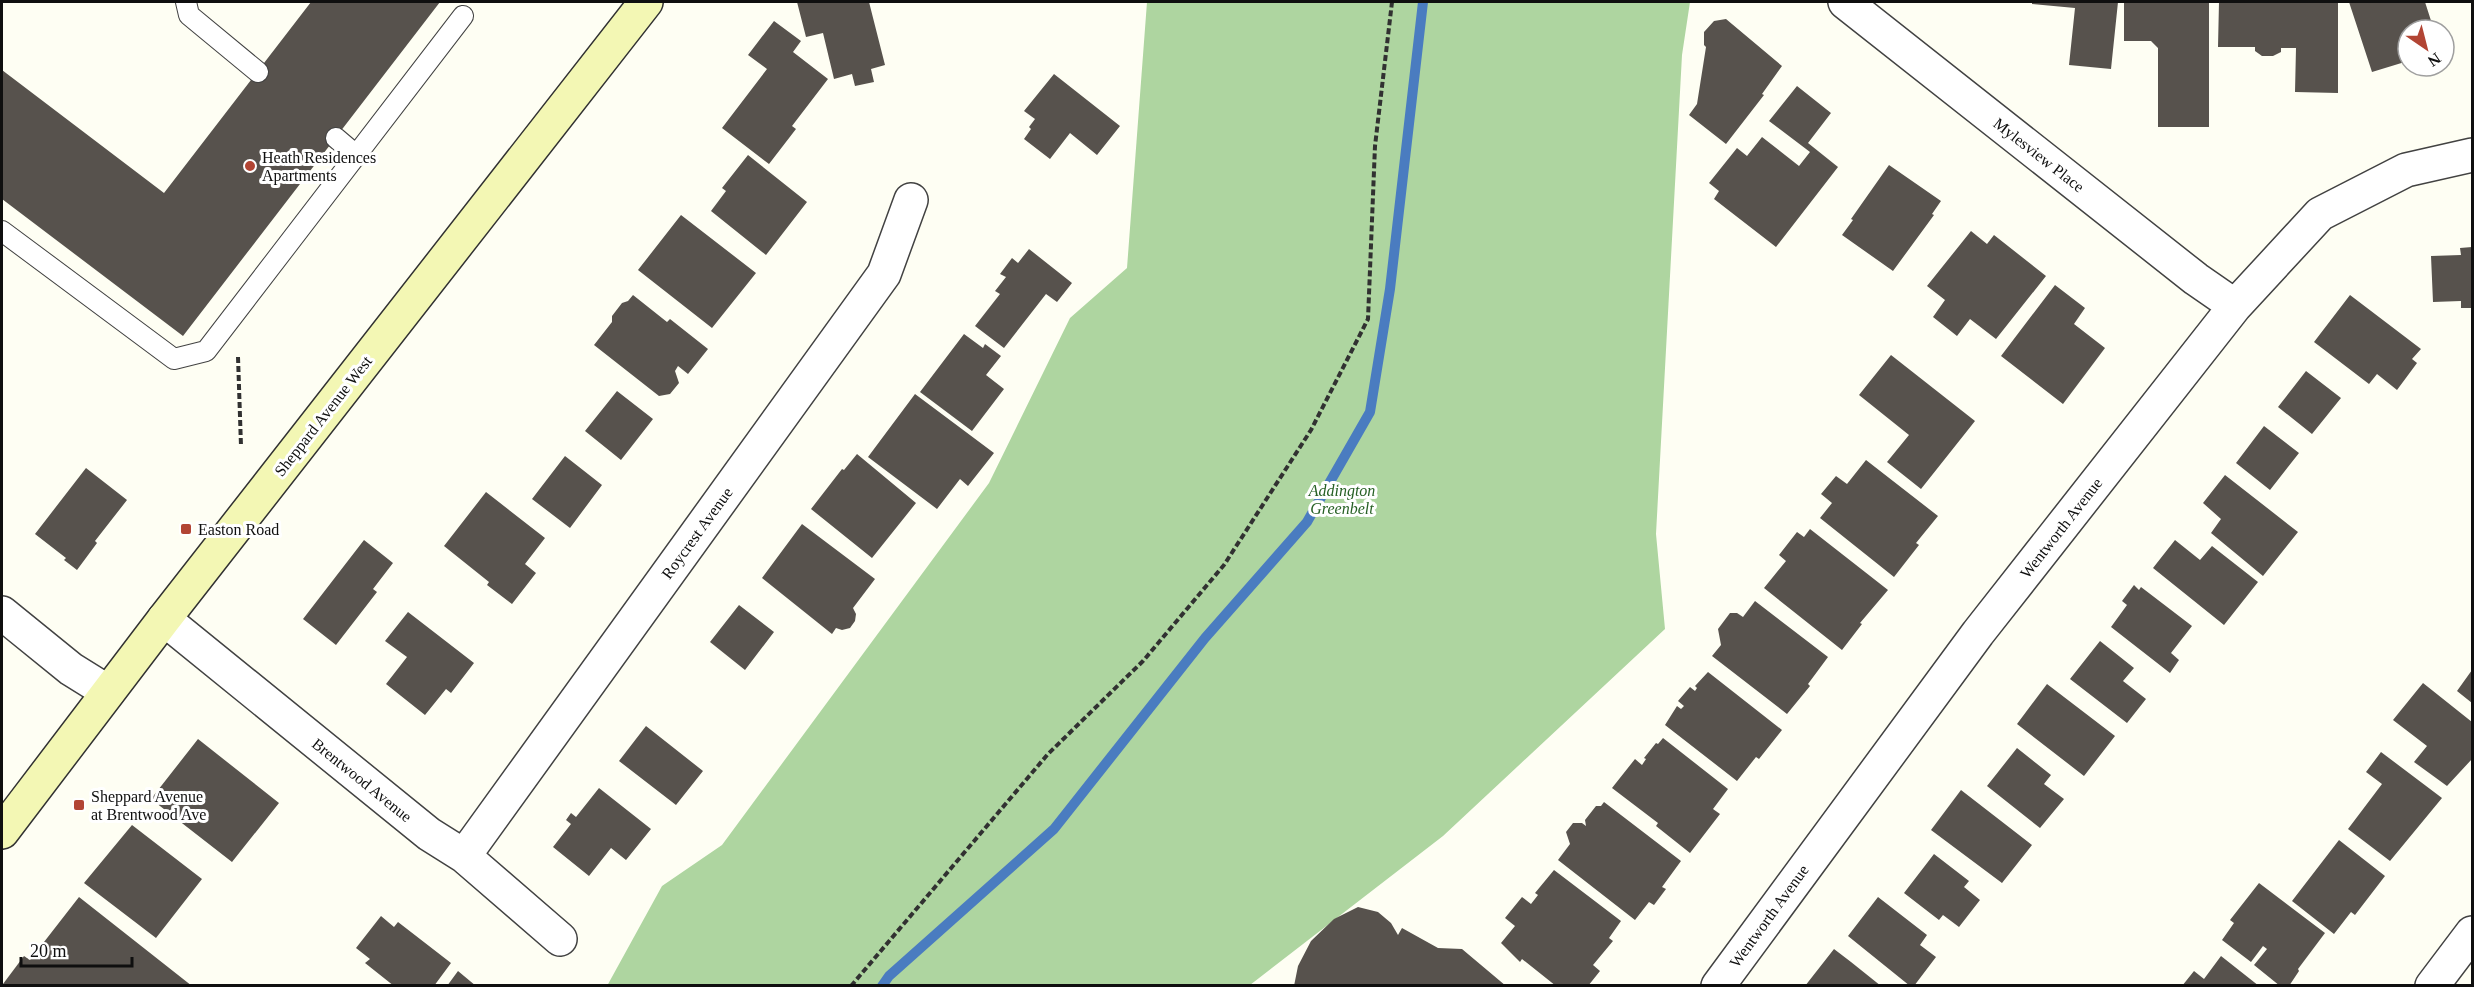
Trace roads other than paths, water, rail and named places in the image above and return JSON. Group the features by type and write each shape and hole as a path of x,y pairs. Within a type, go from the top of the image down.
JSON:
{"main road":[{"name":"Sheppard Avenue West","path":"2,832 164,619 646,2"}],"street":[{"name":"Mylesview Place","path":"1845,2 2196,279 2235,306"},
{"name":"Wentworth Avenue","path":"1718,986 1978,633 2235,306 2320,214 2406,170 2472,155"},
{"name":"Roycrest Avenue","path":"464,856 884,274 911,200"},
{"path":"2,613 71,669 108,692"},
{"name":"Brentwood Avenue","path":"164,619 429,834 464,856 560,939"},
{"path":"2432,986 2472,933"}],"lane":[{"path":"186,2 189,15 258,72"},
{"path":"2,231 174,359 206,351 463,16"},
{"path":"336,138 356,155"}],"waterway":[{"path":"882,986 889,976 1054,829 1205,638 1307,522 1370,412 1390,289 1423,2"}],"place":[{"name":"Heath Residences Apartments","path":"250,166"},
{"name":"Easton Road","path":"186,529"},
{"name":"Sheppard Avenue at Brentwood Ave","path":"79,805"}],"park label":[{"name":"Addington Greenbelt","path":"1342,499"}]}
